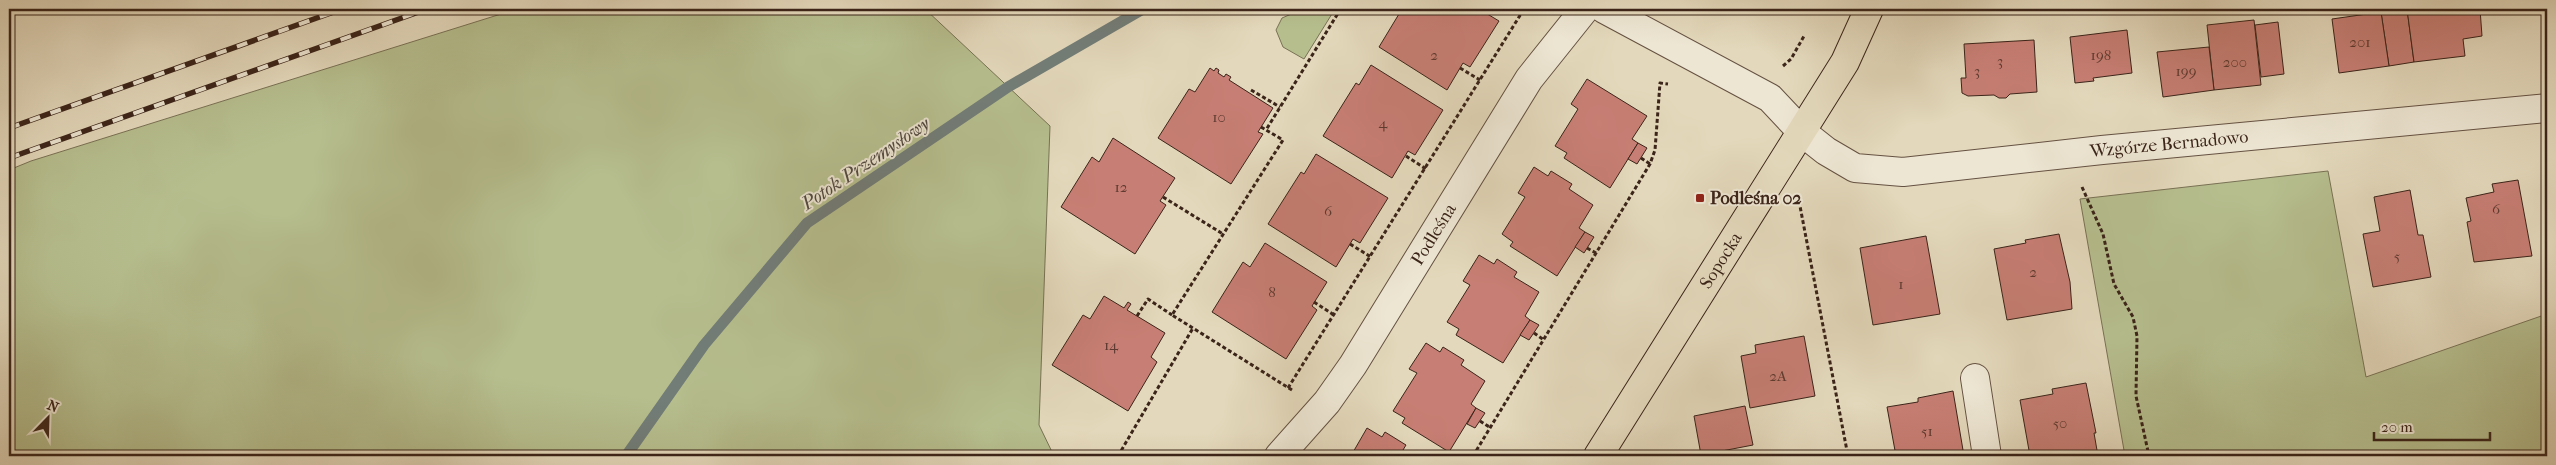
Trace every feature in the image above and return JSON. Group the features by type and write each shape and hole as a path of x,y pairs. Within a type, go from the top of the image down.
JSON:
{"main road":[{"name":"Sopocka","path":"1598,456 1845,62 1870,9"}],"street":[{"name":"Podleśna","path":"1279,456 1322,409 1353,365 1529,80 1585,9"},
{"path":"1604,9 1770,98 1802,132"},
{"name":"Wzgórze Bernadowo","path":"1802,132 1826,151 1855,168 1904,172 2068,153 2547,108"},
{"path":"1975,378 1987,456"}],"path":[{"path":"1288,388 1524,9"},
{"path":"1266,130 1340,10"},
{"path":"1460,68 1480,80"},
{"path":"1473,456 1650,164 1656,150 1660,109 1660,83 1673,85"},
{"path":"1251,90 1280,107"},
{"path":"1172,315 1283,140 1261,127"},
{"path":"2068,153 2103,234 2114,284 2133,317 2137,336 2136,396 2149,456"},
{"path":"1406,156 1426,169"},
{"path":"1641,158 1650,164"},
{"path":"1163,197 1223,234"},
{"path":"1799,198 1848,456"},
{"path":"1350,244 1371,257"},
{"path":"1587,248 1596,253"},
{"path":"1137,316 1148,299 1322,409"},
{"path":"1314,302 1334,315"},
{"path":"1118,456 1193,328"},
{"path":"1534,333 1544,340"},
{"path":"1480,421 1491,428"}],"green space":[{"path":"517,9 925,9 1050,126 1039,425 1054,456 9,456 9,170 31,161"},
{"path":"1303,9 1335,9 1304,59 1283,47 1276,30 1282,18"},
{"path":"2328,171 2366,377 2547,314 2547,456 2125,456 2080,199"}],"building":[{"path":"1402,9 1479,9 1499,21 1470,67 1463,63 1447,90 1379,47"},
{"path":"2374,9 2407,9 2414,62 2389,66 2381,12 2375,13"},
{"path":"2407,9 2480,9 2482,36 2463,39 2465,56 2414,62"},
{"path":"2381,12 2389,66 2339,73 2332,19"},
{"path":"2254,20 2261,85 2214,90 2207,25"},
{"path":"2278,22 2284,74 2261,77 2255,25"},
{"path":"2127,30 2132,73 2093,78 2094,81 2075,83 2070,37"},
{"path":"2034,40 2037,92 2010,94 2006,98 1999,98 1994,95 1968,96 1962,93 1961,78 1966,78 1964,44"},
{"path":"2209,47 2214,90 2163,97 2157,52"},
{"path":"1371,65 1443,110 1415,155 1408,151 1392,178 1323,136 1356,83 1359,85"},
{"path":"1210,68 1214,71 1216,68 1219,70 1218,73 1224,77 1226,74 1231,77 1229,80 1273,108 1258,132 1263,134 1231,184 1158,138 1189,89 1195,92"},
{"path":"1587,79 1647,116 1632,139 1638,143 1610,188 1564,158 1567,153 1555,146 1578,109 1571,104"},
{"path":"1113,138 1175,178 1160,201 1166,205 1135,254 1061,207 1092,157 1099,162"},
{"path":"1638,143 1647,148 1637,164 1628,159"},
{"path":"1316,154 1388,198 1360,243 1353,239 1336,267 1268,224 1301,172 1304,174"},
{"path":"1534,167 1548,176 1551,171 1572,184 1569,189 1593,205 1579,228 1585,232 1557,276 1510,246 1513,242 1502,234 1525,197 1518,193"},
{"path":"2518,180 2532,256 2474,262 2467,222 2471,221 2466,198 2494,192 2492,184"},
{"path":"2410,190 2418,235 2423,235 2431,277 2373,287 2363,234 2380,231 2374,197"},
{"path":"1585,232 1594,237 1584,253 1575,247"},
{"path":"2059,234 2070,282 2072,309 2007,320 1994,249 2026,243 2025,240"},
{"path":"1926,236 1940,314 1873,325 1860,248"},
{"path":"1265,243 1327,282 1312,306 1317,310 1286,359 1212,312 1243,262 1250,267"},
{"path":"1479,255 1494,264 1497,259 1517,272 1514,277 1539,292 1525,316 1530,320 1503,363 1456,335 1459,329 1447,322 1470,285 1463,281"},
{"path":"1104,296 1124,308 1128,302 1131,304 1127,310 1165,333 1151,357 1157,362 1128,411 1052,365 1083,315 1090,319"},
{"path":"1530,320 1539,325 1529,340 1520,335"},
{"path":"1804,336 1815,396 1750,408 1741,356 1756,353 1755,345"},
{"path":"1426,343 1440,352 1443,347 1464,360 1461,365 1485,381 1471,404 1476,408 1449,452 1402,423 1405,418 1393,411 1417,373 1409,369"},
{"path":"2086,383 2096,433 2094,433 2098,456 2030,456 2020,400 2053,394 2052,389"},
{"path":"1953,391 1964,456 1896,456 1887,407 1918,402 1918,398"},
{"path":"1745,406 1753,445 1701,455 1694,416"},
{"path":"1476,408 1485,413 1475,428 1467,424"},
{"path":"1367,428 1382,437 1385,432 1406,445 1403,450 1412,456 1355,456 1352,454"}],"waterway":[{"name":"Potok Przemysłowy","path":"626,456 704,345 807,223 1008,87 1143,9"}],"railway":[{"path":"9,128 342,9"},
{"path":"9,158 427,9"}],"place":[{"name":"Podleśna 02","path":"1700,198"}]}
